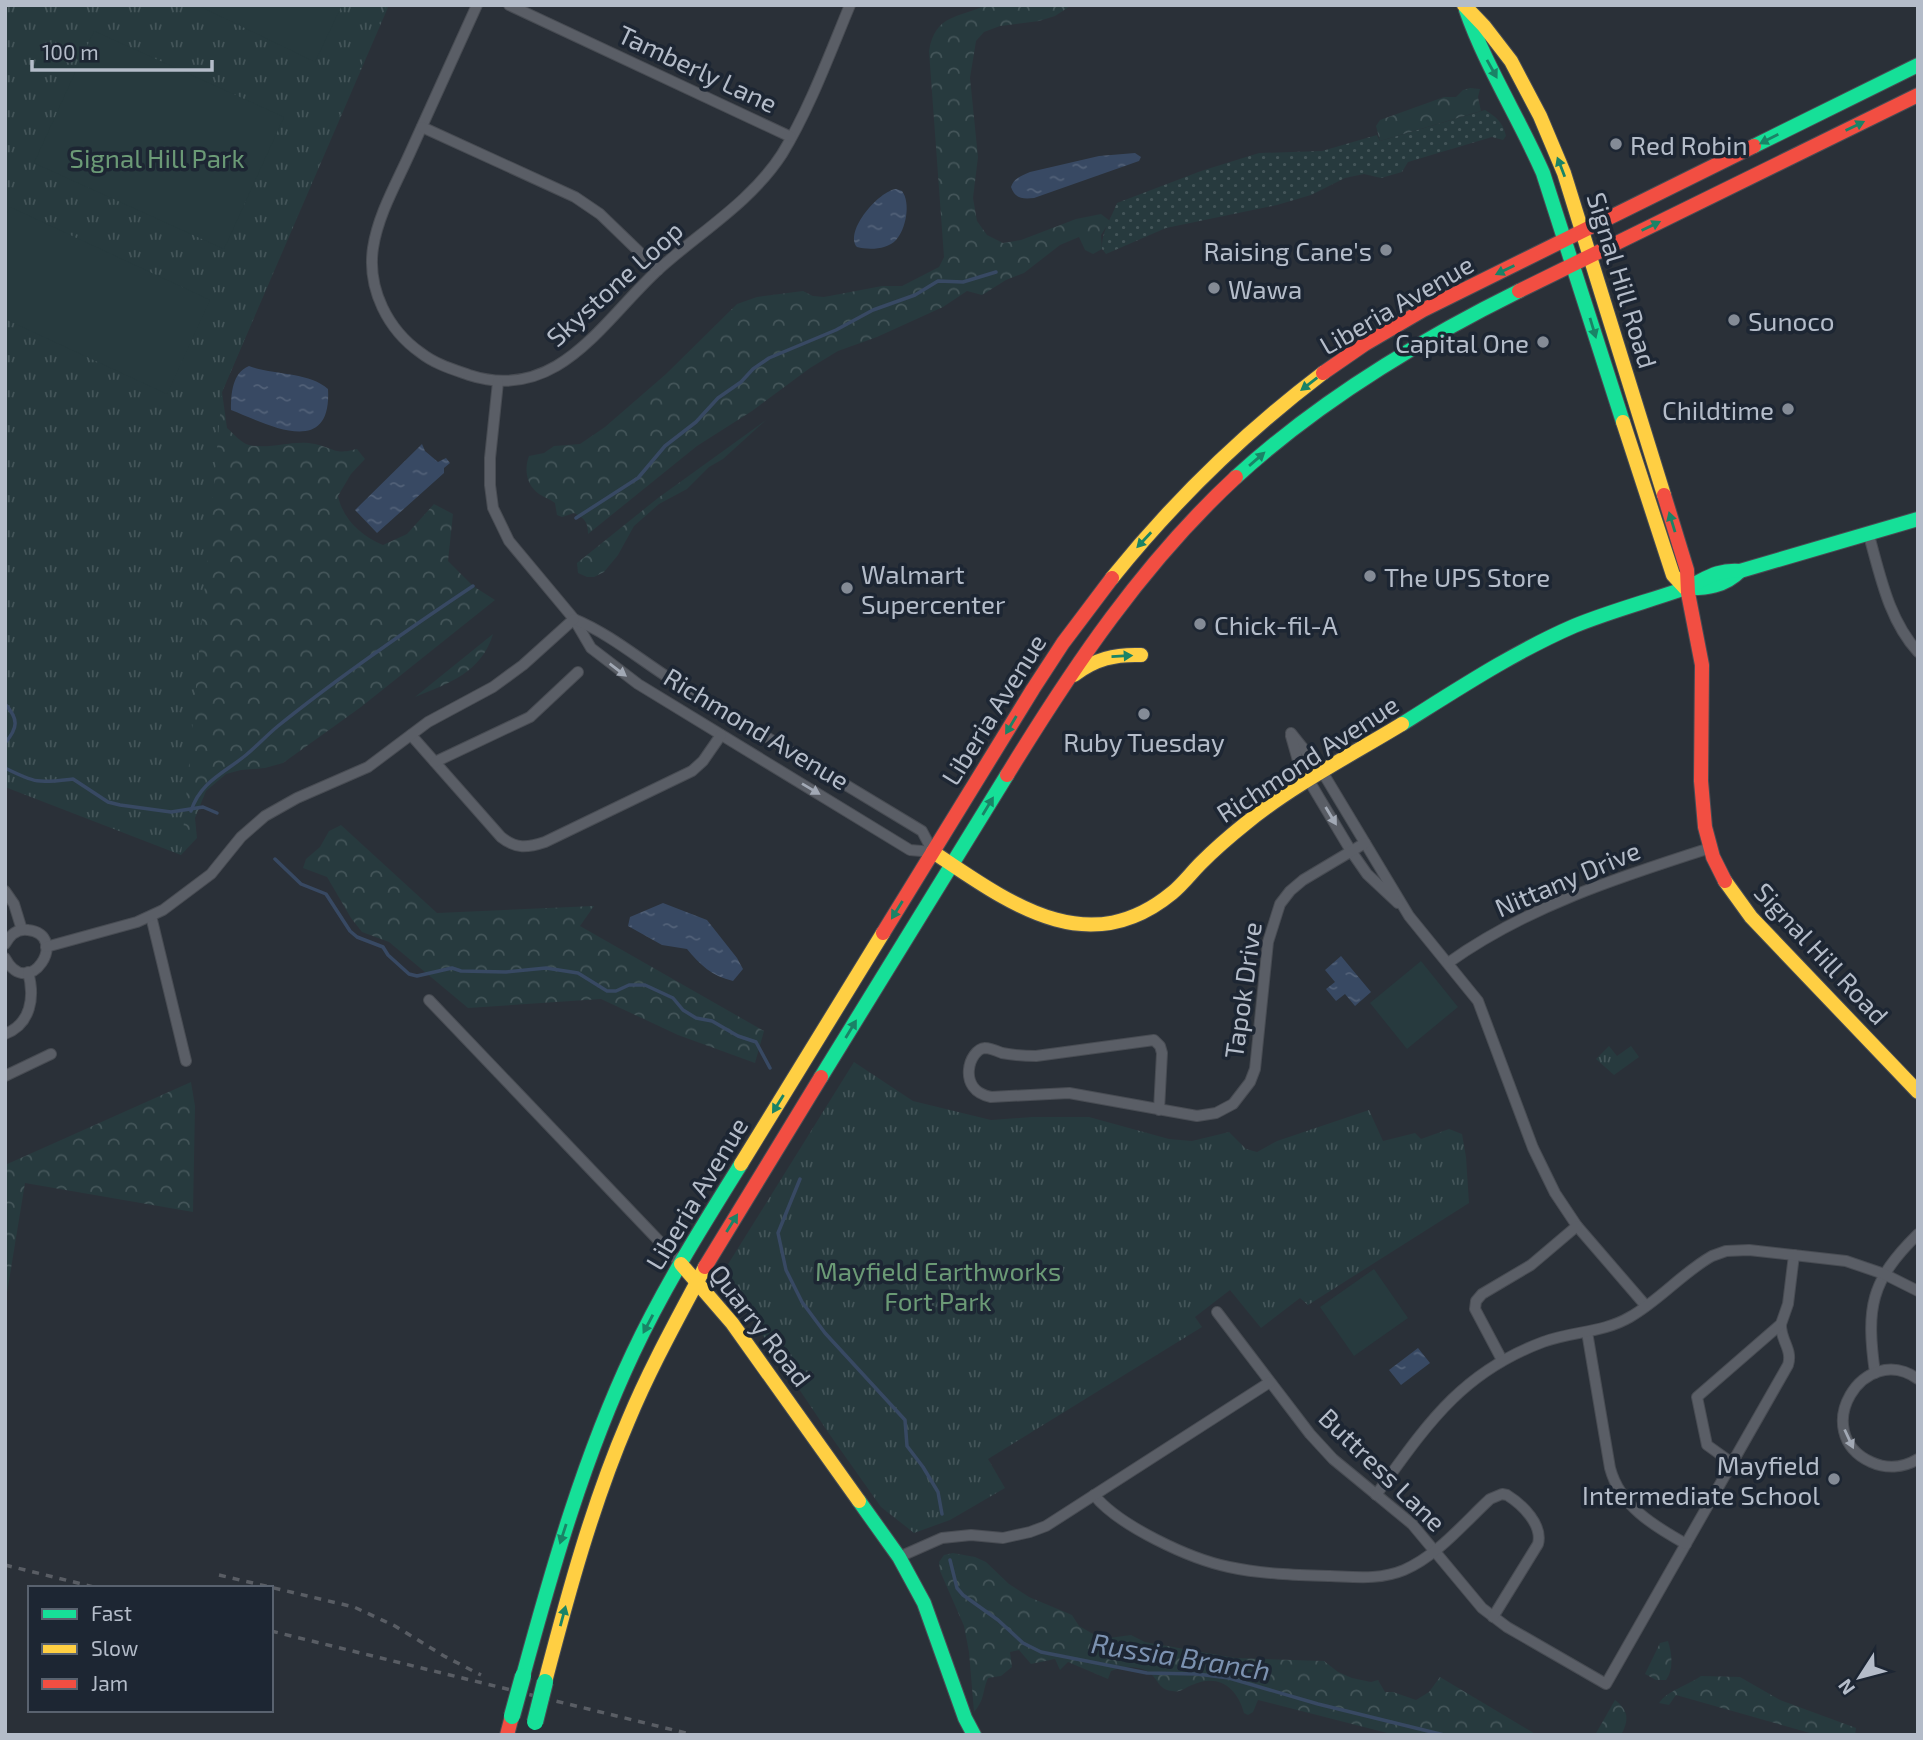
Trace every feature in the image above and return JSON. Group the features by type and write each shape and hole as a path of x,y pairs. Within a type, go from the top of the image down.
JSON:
{"main road":[{"name":"Signal Hill Road","path":"1465,6 1493,37 1537,111 1564,173 1687,570 1685,587 1697,632 1702,665 1703,813 1710,848 1734,896 1751,917 1918,1092"},
{"name":"Signal Hill Road","path":"1465,6 1479,46 1537,158 1566,240 1673,575 1685,587"},
{"name":"Liberia Avenue","path":"507,1735 554,1561 594,1444 634,1350 681,1264 1033,689 1084,613 1137,547 1213,468 1287,401 1332,365 1377,336 1423,310 1918,65"},
{"name":"Liberia Avenue","path":"533,1728 575,1570 617,1447 660,1352 697,1282 1062,685 1104,624 1158,557 1206,505 1257,458 1347,389 1402,354 1475,313 1918,95"},
{"path":"1621,417 1628,419 1638,448 1658,477"},
{"name":"Richmond Avenue","path":"933,852 1014,904 1047,919 1080,927 1122,922 1157,905 1229,836 1261,811 1468,683 1535,645 1586,622 1685,587 1703,589 1731,581 1740,571 1918,519"},
{"path":"1062,685 1098,659 1126,654 1141,655"},
{"name":"Quarry Road","path":"681,1264 732,1323 899,1557 924,1603 947,1660 965,1718 974,1735"}],"street":[{"name":"Skystone Loop","path":"477,5 377,229 373,250 375,289 391,323 405,340 422,354 445,367 498,382 539,374 565,362 658,270 769,173 791,137 850,5"},
{"name":"Tamberly Lane","path":"509,5 791,137"},
{"path":"422,127 575,197 600,214 658,270"},
{"name":"Richmond Avenue","path":"498,382 490,458 493,508 509,541 574,619 586,642 613,667 910,850 933,852"},
{"path":"1868,532 1892,612 1903,633 1918,652"},
{"path":"46,947 151,916 180,899 205,879 240,837 265,817 368,767 428,722 493,687 523,665 574,619"},
{"name":"Richmond Avenue","path":"574,619 607,634 631,654 672,680 922,831 933,852"},
{"path":"435,762 530,717 578,672"},
{"path":"411,735 501,837 510,844 527,847 545,842 692,772 721,735"},
{"path":"1316,777 1365,843 1403,906 1470,989 1481,1008 1538,1161 1555,1193 1577,1226 1646,1307"},
{"path":"1316,777 1351,851 1367,874 1403,906"},
{"name":"Tapok Drive","path":"1158,1110 1161,1049 1157,1043 1149,1040 1036,1056 1022,1056 985,1048 978,1052 968,1072 973,1088 983,1096 1069,1093 1158,1110 1206,1116 1225,1109 1243,1093 1251,1082 1255,1069 1268,942 1276,914 1285,897 1296,885 1365,843"},
{"name":"Nittany Drive","path":"1448,963 1482,940 1543,909 1620,876 1710,848"},
{"path":"5,891 14,904 22,930"},
{"path":"151,916 186,1061"},
{"path":"5,944 15,932 34,932 44,940 47,954 40,966 28,972 14,969 5,958"},
{"path":"5,1034 17,1029 30,1006 32,986 28,972"},
{"name":"Quarry Road","path":"429,1000 681,1264"},
{"path":"5,1076 51,1054"},
{"path":"1502,1360 1475,1309 1476,1301 1482,1294 1531,1265 1577,1226"},
{"path":"1875,1373 1870,1340 1871,1311 1884,1274 1918,1234"},
{"path":"1376,1494 1446,1403 1471,1381 1502,1360 1546,1340 1613,1326 1646,1307 1712,1256 1739,1250 1846,1261 1884,1274 1918,1291"},
{"path":"1587,1332 1609,1468 1615,1484 1642,1516 1686,1544 1788,1365 1789,1350 1782,1336 1781,1324 1788,1304 1794,1255"},
{"name":"Buttress Lane","path":"1217,1312 1310,1434 1333,1459 1412,1524 1474,1600 1493,1617 1605,1684 1686,1544"},
{"path":"1732,1463 1707,1444 1697,1397 1781,1324"},
{"path":"1918,1379 1902,1371 1889,1370 1863,1378 1846,1399 1843,1413 1843,1426 1849,1444 1864,1459 1875,1464 1899,1466 1918,1459"},
{"path":"899,1557 942,1538 971,1535 1003,1538 1046,1526 1270,1382"},
{"path":"1094,1495 1124,1522 1184,1551 1228,1567 1313,1576 1377,1578 1405,1570 1435,1550 1490,1499 1502,1494 1512,1498 1536,1524 1540,1536 1538,1544 1493,1617"}],"green space":[{"name":"Signal Hill Park","path":"5,5 387,5 222,392 181,855 5,787"},
{"path":"197,5 342,5 315,62"},
{"name":"Signal Hill Park","path":"372,5 389,5 222,392 227,428 249,445 307,443 339,451 357,449 365,459 351,474 338,496 344,512 354,526 383,545 407,534 434,504 453,514 448,561 473,586 495,600 361,707 283,763 226,774 206,791 195,818 197,838 181,855 32,773 5,375"},
{"path":"986,5 1072,5 1055,16 1039,21 1000,26 984,32 976,41 970,78 978,157 973,198 977,221 987,235 1003,243 1021,240 1076,219 1101,214 1110,221 1101,235 1102,249 1093,254 1085,250 1079,237 1060,245 1024,273 1006,280 982,295 967,291 943,307 877,337 838,351 697,446 588,534 585,521 578,515 557,515 555,503 539,494 529,481 529,456 544,453 554,446 580,444 605,427 666,374 737,304 757,297 803,291 824,297 882,286 902,286 939,267 944,257 929,51 932,39 943,24"},
{"path":"94,31 284,117 224,249 34,163"},
{"path":"1480,89 1478,97 1481,111 1380,141 1376,126 1380,120 1444,97 1456,97 1463,90"},
{"path":"1485,110 1501,123 1506,136 1503,140 1492,137 1408,162 1402,172 1381,178 1364,174 1345,178 1311,195 1277,205 1166,228 1106,254 1102,249 1105,231 1117,203 1201,171 1259,153 1322,151 1377,135 1380,141"},
{"path":"10,207 210,300 167,394 5,319 5,217"},
{"path":"766,420 687,489 659,504 634,526 618,555 604,572 594,577 578,573 577,563 658,498"},
{"path":"493,634 481,658 472,667 440,687 415,697"},
{"path":"341,825 437,913 594,906 580,926 764,1031 755,1063 678,1035 601,999 468,1008 389,942 362,932 327,877 303,868 306,859 320,847 329,831"},
{"path":"1421,961 1458,1007 1407,1049 1370,1003"},
{"path":"1609,1046 1617,1056 1631,1046 1639,1057 1614,1075 1596,1059"},
{"name":"Mayfield Earthworks Fort Park","path":"854,1062 913,1101 991,1120 1089,1117 1169,1139 1192,1141 1229,1132 1246,1149 1257,1152 1277,1141 1369,1110 1383,1141 1415,1133 1421,1139 1449,1129 1462,1134 1469,1203 1308,1305 1300,1298 1261,1328 1230,1290 1195,1317 1202,1327 988,1459 1005,1488 950,1520 914,1533 881,1507 728,1284 725,1269"},
{"path":"191,1082 195,1106 193,1212 25,1183 5,1305 5,1165"},
{"path":"1374,1269 1408,1318 1354,1356 1320,1307"},
{"path":"953,1553 986,1562 1009,1584 1029,1597 1072,1615 1079,1626 1095,1635 1109,1638 1131,1635 1145,1642 1235,1658 1324,1661 1338,1672 1352,1678 1371,1682 1378,1680 1385,1692 1416,1700 1429,1692 1440,1677 1537,1735 1395,1735 1258,1700 1253,1712 1248,1715 1244,1713 1237,1696 1218,1682 1201,1682 1180,1691 1172,1691 1162,1687 1148,1672 1138,1668 1127,1667 1111,1671 1108,1679 1068,1662 1060,1670 1055,1659 1031,1664 1019,1650 1010,1652 1012,1667 1001,1676 988,1678 982,1700 974,1712 964,1626 940,1571 939,1562 944,1555"},
{"path":"1668,1641 1670,1671 1666,1680 1656,1680 1645,1674 1660,1643"},
{"path":"1701,1676 1740,1677 1780,1700 1856,1728 1855,1735 1817,1735 1676,1695 1669,1705 1659,1703 1673,1691"},
{"path":"1615,1700 1626,1716 1621,1735 1595,1735"}],"water":[{"path":"1135,153 1141,157 1139,161 1034,198 1020,197 1011,187 1016,179 1030,172 1099,156"},
{"path":"896,189 902,191 905,196 906,216 896,240 872,249 857,247 854,240 855,231 865,213 881,197"},
{"path":"249,366 311,379 328,389 327,411 320,424 309,430 295,431 263,423 231,410 236,379 243,369"},
{"path":"422,444 425,451 438,462 446,458 450,463 444,468 444,473 377,533 355,510"},
{"path":"663,903 707,920 743,969 733,981 707,969 687,949 662,945 628,926 630,917"},
{"path":"1341,956 1371,992 1355,1006 1345,994 1336,1001 1326,989 1335,982 1325,970"},
{"path":"1418,1348 1430,1363 1401,1385 1389,1370"}],"waterway":[{"path":"576,518 638,478 665,446 696,422 718,398 769,358 836,330 873,310 915,295 938,281 963,282 996,272"},
{"path":"191,811 207,785 278,726 325,689 473,586"},
{"name":"Russia Branch","path":"5,704 15,719 12,733 5,743"},
{"name":"Russia Branch","path":"5,768 38,781 73,779 108,802 120,805 171,812 203,807 217,813"},
{"name":"Russia Branch","path":"275,859 301,884 326,894 350,931 357,937 383,947 409,974 417,976 452,968 461,971 506,972 546,968 578,973 607,991 616,991 629,985 645,985 673,998 683,1010 696,1018 712,1021 738,1036 756,1042 770,1068"},
{"name":"Russia Branch","path":"800,1179 778,1233 786,1270 802,1302 825,1333 905,1420 907,1446 938,1492 942,1514"},
{"name":"Russia Branch","path":"950,1560 957,1588 963,1595 998,1620 1023,1643 1041,1652 1147,1673 1229,1678 1318,1704 1444,1735"}],"railway":[{"path":"5,1565 90,1586"},
{"path":"219,1575 265,1586"},
{"path":"273,1588 354,1607 395,1626 481,1675"},
{"path":"273,1631 694,1735"}],"traffic: fast":[{"path":"1466,10 1483,52 1543,173 1623,422"},
{"path":"1754,146 1918,65"},
{"path":"1236,477 1301,423 1371,374 1444,330 1519,291"},
{"path":"1402,724 1508,659 1574,626 1680,590 1715,574 1740,571 1918,519"},
{"path":"1685,588 1715,586 1740,571"},
{"path":"821,1077 1007,775"},
{"path":"523,1676 571,1512 615,1392 658,1304 741,1164"},
{"path":"859,1501 899,1557 924,1603 965,1718 974,1735"},
{"path":"512,1716 523,1676"},
{"path":"535,1722 545,1682"}],"traffic: slow":[{"path":"1464,5 1511,61 1540,116 1564,173 1664,495"},
{"path":"1112,578 1160,522 1211,469 1323,373"},
{"path":"1623,422 1673,575 1685,588"},
{"path":"1074,675 1106,659 1141,655"},
{"path":"933,852 990,889 1049,918 1079,924 1109,923 1140,913 1172,893 1217,848 1263,810 1301,784 1402,724"},
{"path":"1725,881 1751,917 1918,1092"},
{"path":"741,1164 883,933"},
{"path":"681,1264 732,1323 859,1501"},
{"path":"545,1682 582,1550 615,1453 646,1382 705,1267"}],"traffic: jam":[{"path":"1519,291 1918,95"},
{"path":"1323,373 1365,344 1423,310 1754,146"},
{"path":"1007,775 1111,618 1170,545 1236,477"},
{"path":"1664,495 1687,570 1688,593 1702,665 1701,781 1705,827 1713,857 1725,881"},
{"path":"883,933 1033,689 1063,643 1112,578"},
{"path":"705,1267 821,1077"},
{"path":"507,1735 512,1716"}],"place":[{"name":"Red Robin","path":"1616,144"},
{"name":"Raising Cane's","path":"1386,250"},
{"name":"Wawa","path":"1214,288"},
{"name":"Sunoco","path":"1734,320"},
{"name":"Capital One","path":"1543,342"},
{"name":"Childtime","path":"1788,409"},
{"name":"The UPS Store","path":"1370,576"},
{"name":"Walmart Supercenter","path":"847,588"},
{"name":"Chick-fil-A","path":"1200,624"},
{"name":"Ruby Tuesday","path":"1144,714"},
{"name":"Mayfield Intermediate School","path":"1834,1479"}]}
